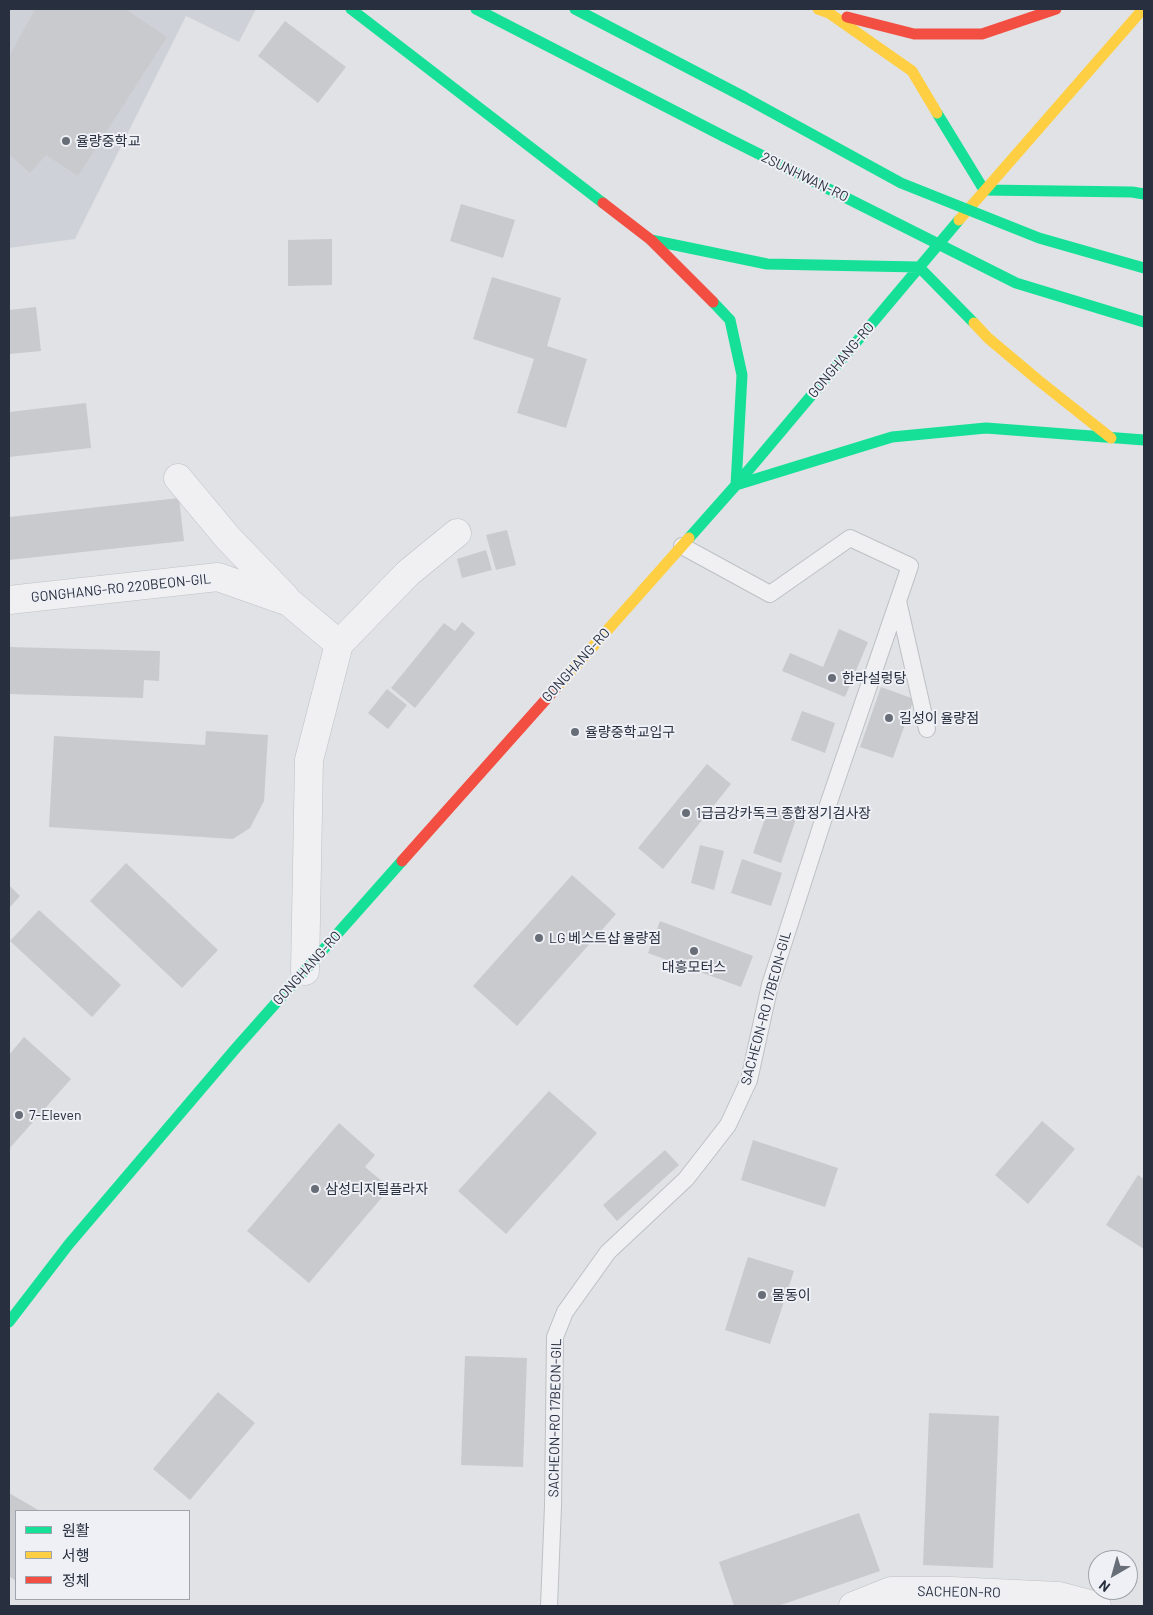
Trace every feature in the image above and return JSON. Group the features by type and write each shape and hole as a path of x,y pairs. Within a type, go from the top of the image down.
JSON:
{"street":[{"path":"352,9 651,240 730,320 742,374 736,485 892,437 986,428 1144,440"},
{"name":"2SUNHWAN-RO","path":"476,9 1016,283 1144,322"},
{"path":"575,9 744,97 902,183 1039,238 1144,268"},
{"path":"824,11 914,34 982,34 1056,9"},
{"name":"GONGHANG-RO","path":"9,1322 69,1244 236,1048 736,485 984,190 1143,9"},
{"path":"824,11 912,71 984,190 1132,192 1144,194"},
{"path":"651,240 767,264 919,267 988,338 1111,438"},
{"name":"GONGHANG-RO 220BEON-GIL","path":"178,478 228,538 289,602 339,644"},
{"path":"305,970 309,760 339,644 408,573 457,533"},
{"name":"GONGHANG-RO 220BEON-GIL","path":"9,600 218,577 289,602"},
{"name":"SACHEON-RO","path":"853,1606 891,1592 951,1591 1059,1596 1097,1606"}],"lane":[{"name":"SACHEON-RO 17BEON-GIL","path":"549,1606 553,1506 555,1337 565,1312 608,1252 686,1179 728,1125 749,1080 770,985 829,802 910,566 850,538 770,594 682,546"},
{"path":"898,601 927,729"}],"shaded area":[{"name":"율량중학교","path":"9,9 256,9 239,42 186,16 75,239 9,248"}],"building":[{"name":"율량중학교","path":"35,9 125,9 167,37 78,176 46,155 30,173 9,154 9,57"},
{"path":"285,21 346,67 318,103 258,56"},
{"path":"461,204 515,220 503,258 450,241"},
{"path":"332,239 332,285 288,286 288,240"},
{"path":"492,277 561,298 547,346 587,359 566,428 517,413 534,359 473,339"},
{"path":"36,307 41,351 9,354 9,310"},
{"path":"86,403 91,448 9,457 9,412"},
{"path":"179,498 184,541 9,560 9,517"},
{"path":"507,530 516,565 496,570 486,535"},
{"path":"486,550 492,570 462,578 457,559"},
{"path":"462,622 475,633 415,708 391,688 444,623 455,631"},
{"path":"839,629 868,642 845,697 782,671 790,653 823,667"},
{"path":"9,647 160,651 159,681 144,680 143,698 9,694"},
{"path":"881,687 914,699 893,758 860,747"},
{"path":"387,689 407,705 388,729 368,713"},
{"path":"802,711 835,723 825,753 791,740"},
{"path":"206,731 268,735 264,801 250,828 233,839 49,827 54,736 205,745"},
{"path":"707,764 731,784 663,869 638,848"},
{"path":"769,807 797,816 781,863 753,853"},
{"path":"700,845 724,851 714,890 691,883"},
{"path":"742,859 782,873 771,906 731,893"},
{"path":"126,863 218,950 182,988 90,901"},
{"path":"572,875 616,914 517,1026 473,986"},
{"path":"9,885 20,896 9,908"},
{"path":"39,910 121,985 92,1017 10,941"},
{"path":"660,921 753,956 741,987 648,953"},
{"path":"24,1037 71,1079 9,1149 9,1055"},
{"path":"549,1091 597,1133 506,1234 458,1191"},
{"path":"1042,1121 1075,1149 1028,1204 995,1175"},
{"path":"339,1123 375,1155 365,1167 390,1188 309,1283 247,1231"},
{"path":"753,1140 838,1168 825,1207 741,1180"},
{"path":"665,1150 679,1165 617,1221 603,1205"},
{"path":"1138,1175 1144,1179 1144,1249 1106,1225"},
{"path":"748,1257 794,1271 770,1344 725,1330"},
{"path":"465,1356 527,1358 523,1467 461,1465"},
{"path":"218,1392 255,1423 190,1500 153,1469"},
{"path":"929,1413 999,1416 993,1568 923,1565"},
{"path":"9,1493 38,1510 15,1510 15,1580 9,1576"},
{"path":"859,1513 880,1571 778,1606 734,1606 719,1562"}],"traffic: fast":[{"path":"351,9 603,203"},
{"path":"476,9 723,136"},
{"path":"575,9 744,97"},
{"path":"744,97 901,183 1039,238 1144,268"},
{"path":"937,113 984,190 1132,192 1144,194"},
{"path":"723,136 1016,283 1144,322"},
{"path":"689,538 736,485 959,220"},
{"path":"651,240 767,264 919,267 974,323"},
{"path":"713,302 730,320 742,375 736,485 892,437 986,428 1144,440"},
{"path":"9,1322 69,1244 236,1048 402,861"}],"traffic: slow":[{"path":"818,9 829,13 912,71 937,113"},
{"path":"959,220 1143,9"},
{"path":"974,323 988,338 1038,380 1111,438"},
{"path":"557,687 689,538"}],"traffic: jam":[{"path":"847,17 914,34 982,34 1056,9"},
{"path":"603,203 651,240 713,302"},
{"path":"402,861 557,687"}],"place":[{"name":"율량중학교","path":"66,141"},
{"name":"한라설렁탕","path":"832,678"},
{"name":"길성이 율량점","path":"889,718"},
{"name":"율량중학교입구","path":"575,732"},
{"name":"1급금강카독크 종합정기검사장","path":"686,813"},
{"name":"LG 베스트샵 율량점","path":"539,938"},
{"name":"대흥모터스","path":"694,951"},
{"name":"7-Eleven","path":"19,1115"},
{"name":"삼성디지털플라자","path":"315,1189"},
{"name":"물동이","path":"762,1295"}]}
